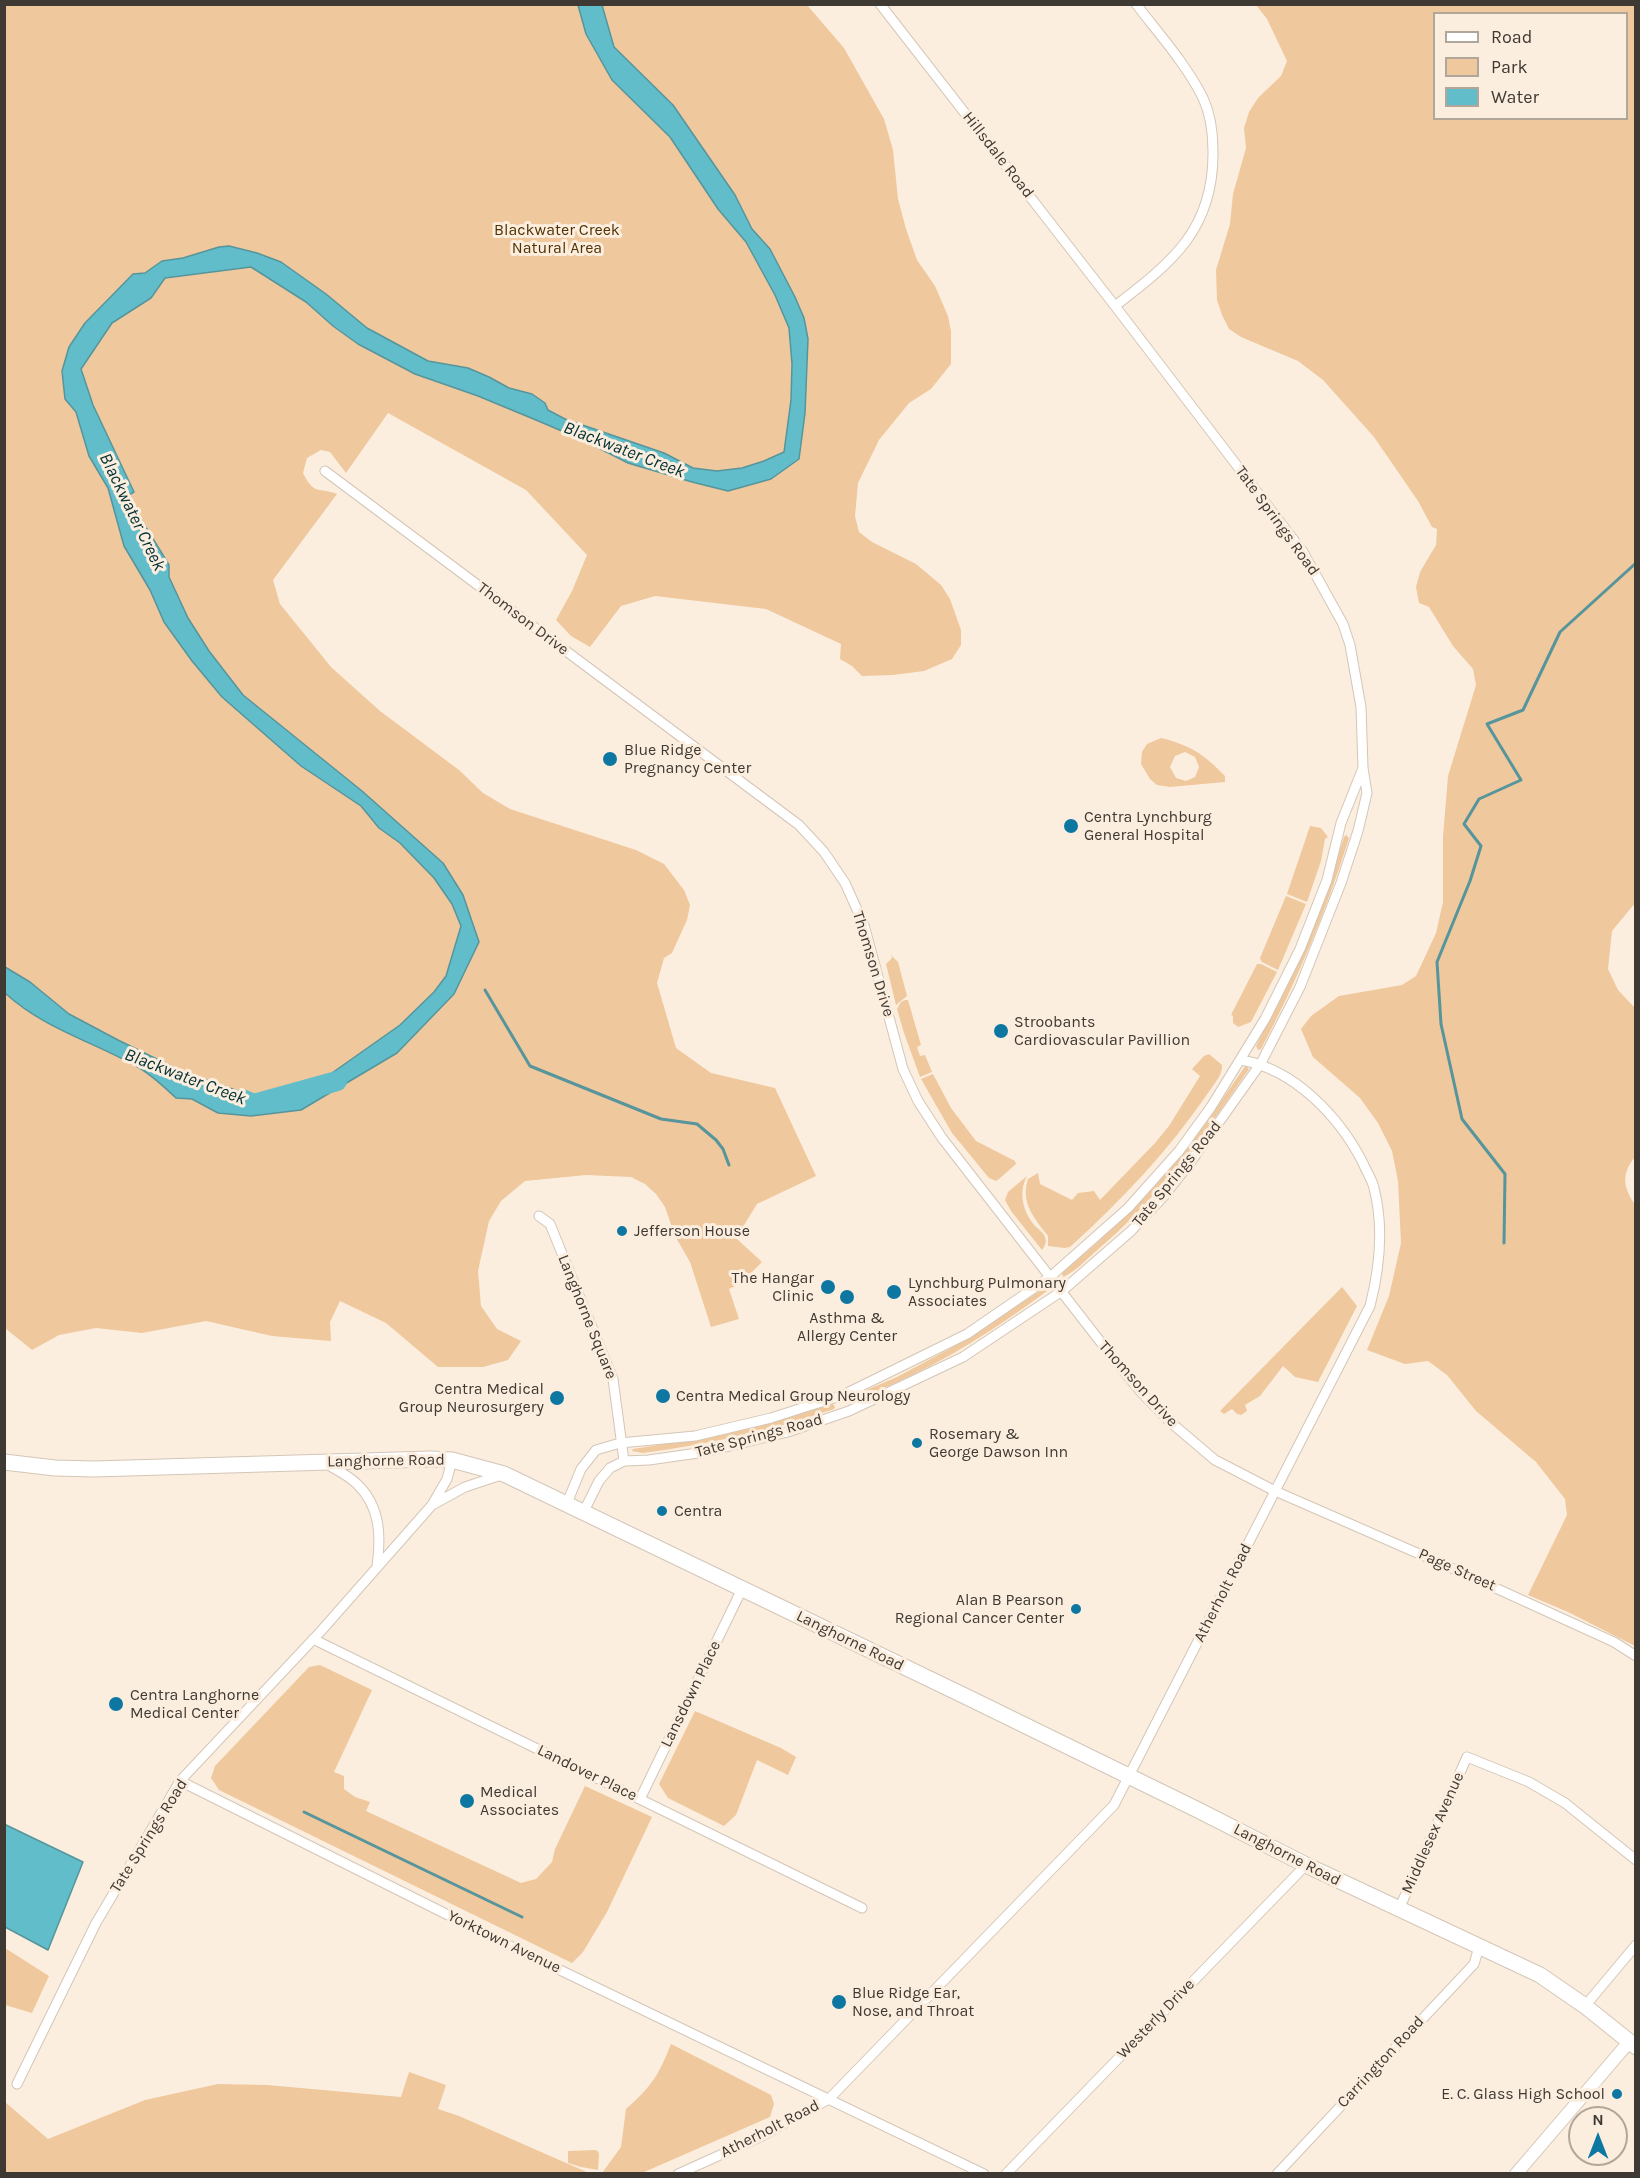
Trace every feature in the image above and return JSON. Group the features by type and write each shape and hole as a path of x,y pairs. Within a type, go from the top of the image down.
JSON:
{"main road":[{"name":"Langhorne Road","path":"4,1462 55,1468 95,1469 452,1460 504,1474 969,1698 1306,1865 1540,1975 1585,2006 1632,2044"}],"street":[{"name":"Hillsdale Road","path":"880,4 1115,306"},
{"path":"1115,306 1164,268 1194,230 1211,189 1214,166 1213,142 1203,98 1174,53 1136,4"},
{"name":"Tate Springs Road","path":"624,1461 705,1452 788,1432 849,1411 963,1357 1062,1291 1131,1231 1164,1196 1221,1121 1261,1063 1300,987 1341,883 1358,831 1367,793 1363,768 1360,707 1350,645 1343,624 1303,552 1115,306"},
{"name":"Thomson Drive","path":"325,471 799,825 817,844 845,883 864,924 903,1069 918,1101 942,1138 1113,1358 1169,1421 1215,1460 1275,1491"},
{"name":"Tate Springs Road","path":"567,1503 581,1469 596,1450 620,1443 695,1436 771,1418 843,1395 967,1334 1050,1277 1128,1208 1179,1150 1211,1107 1250,1046 1300,949 1327,880 1341,824 1363,768"},
{"name":"Atherholt Road","path":"1250,1046 1261,1063"},
{"name":"Atherholt Road","path":"678,2174 760,2137 829,2099 1114,1805 1370,1306 1378,1274 1381,1234 1374,1186 1353,1144 1328,1111 1293,1082 1261,1063 1241,1060"},
{"name":"Langhorne Square","path":"539,1216 550,1224 613,1379 624,1461"},
{"name":"Tate Springs Road","path":"17,2084 96,1923 180,1781 377,1568 432,1505 447,1479 452,1460"},
{"path":"584,1511 600,1481 610,1468 624,1461"},
{"path":"323,1462 359,1485 369,1500 378,1518 381,1540 377,1568"},
{"name":"Tate Springs Road","path":"432,1505 465,1487 504,1474"},
{"name":"Page Street","path":"1275,1491 1509,1593 1614,1642 1635,1656"},
{"name":"Lansdown Place","path":"640,1800 742,1589"},
{"name":"Landover Place","path":"313,1638 862,1908"},
{"name":"Middlesex Avenue","path":"1399,1909 1467,1757 1529,1782 1565,1803 1635,1860"},
{"name":"Yorktown Avenue","path":"180,1781 516,1949 984,2174"},
{"name":"Westerly Drive","path":"1005,2174 1306,1865"},
{"path":"1585,2006 1635,1945"},
{"name":"Carrington Road","path":"1276,2174 1474,1964 1479,1947"},
{"path":"1516,2174 1632,2044"}],"green space":[{"name":"Blackwater Creek Natural Area","path":"4,5 807,5 844,48 884,119 893,150 898,199 906,229 917,260 935,286 948,316 951,331 951,364 931,389 909,403 879,440 858,483 855,516 859,532 872,542 916,564 941,585 950,599 961,630 961,645 952,659 924,671 862,676 840,659 841,644 766,609 655,596 621,606 590,647 571,636 556,620 572,591 587,555 526,490 388,413 346,473 330,452 321,450 307,458 303,473 310,485 337,494 273,580 280,604 331,667 380,711 459,770 483,793 510,809 636,850 664,864 684,890 690,905 687,920 672,953 664,958 657,983 676,1048 711,1073 775,1088 816,1176 757,1204 736,1238 762,1262 741,1283 729,1289 739,1319 711,1327 690,1262 675,1236 665,1207 656,1194 645,1184 631,1177 586,1175 525,1181 501,1201 489,1221 478,1271 481,1306 497,1329 521,1341 508,1360 483,1367 438,1367 386,1323 340,1301 330,1322 331,1341 272,1336 206,1321 142,1333 96,1328 59,1335 32,1350 5,1328"},
{"path":"1256,5 1635,5 1636,902 1612,931 1608,969 1618,990 1636,1009 1635,1157 1627,1170 1625,1182 1636,1206 1635,1646 1568,1612 1528,1595 1567,1515 1565,1499 1536,1462 1476,1411 1447,1375 1428,1361 1405,1364 1367,1350 1389,1296 1401,1243 1398,1181 1392,1151 1378,1123 1360,1098 1313,1057 1301,1029 1311,1016 1339,996 1402,985 1416,976 1436,933 1443,902 1443,837 1448,776 1476,685 1473,669 1453,646 1429,607 1419,603 1416,587 1420,572 1436,545 1437,529 1432,527 1418,501 1374,437 1323,380 1298,361 1241,337 1229,329 1217,300 1216,270 1230,224 1233,194 1246,148 1244,128 1249,112 1258,98 1281,76 1287,61 1267,19"},
{"path":"1161,738 1189,748 1218,769 1225,776 1225,782 1170,787 1157,785 1150,779 1141,764 1142,752 1147,744","holes":["1185,752 1195,757 1199,767 1195,777 1186,781 1176,778 1170,767 1175,756"]},
{"path":"1310,826 1321,828 1328,837 1325,839 1321,861 1307,902 1287,894"},
{"path":"1346,835 1349,838 1340,866 1310,946 1261,1049 1258,1050 1256,1046 1307,943"},
{"path":"1286,896 1306,904 1278,970 1262,962 1260,958"},
{"path":"891,955 898,962 907,996 896,1005 886,964 892,958"},
{"path":"1257,964 1277,972 1251,1022 1238,1027 1233,1023 1231,1015"},
{"path":"905,1000 908,1000 921,1045 917,1047 920,1056 925,1055 932,1072 920,1077 897,1009"},
{"path":"1209,1054 1222,1065 1219,1076 1161,1155 1108,1212 1070,1247 1048,1246 1048,1236 1027,1203 1028,1179 1038,1173 1040,1184 1072,1200 1078,1193 1094,1191 1100,1200 1169,1126 1200,1076 1192,1069 1204,1056"},
{"path":"1246,1065 1249,1069 1232,1094 1159,1189 1118,1232 1080,1266 1063,1277 1062,1273 1099,1241 1166,1172 1208,1120"},
{"path":"933,1074 951,1108 976,1141 1015,1161 1016,1164 996,1181 989,1178 952,1133 921,1079"},
{"path":"1027,1176 1024,1182 1023,1202 1031,1221 1045,1237 1046,1241 1042,1250 1005,1200 1008,1192"},
{"path":"1046,1287 1047,1291 1028,1305 951,1355 872,1394 854,1399 855,1395 897,1377 951,1348"},
{"path":"1342,1287 1357,1306 1318,1382 1295,1377 1283,1366 1260,1396 1245,1405 1247,1411 1241,1415 1232,1409 1224,1414 1220,1411"},
{"path":"833,1404 834,1409 739,1436 643,1453 632,1451 727,1434"},
{"path":"320,1665 372,1690 334,1772 344,1776 344,1789 355,1797 370,1802 366,1811 521,1883 536,1879 552,1862 555,1849 585,1786 652,1817 607,1912 583,1952 572,1963 219,1790 211,1778 215,1766 309,1667"},
{"path":"695,1711 781,1748 796,1757 788,1775 757,1760 736,1815 724,1826 668,1798 659,1784"},
{"path":"5,1948 49,1976 32,2013 5,2005"},
{"path":"671,2044 771,2095 774,2104 770,2117 642,2173 602,2173 621,2147 626,2109 653,2080"},
{"path":"409,2072 446,2085 438,2109 589,2173 5,2173 5,2102 48,2139 145,2100 218,2084 267,2085 401,2097"},
{"path":"596,2150 599,2153 598,2170 568,2163 568,2151"}],"water":[{"path":"578,5 602,5 614,47 673,105 735,195 752,229 770,249 795,297 804,318 808,339 805,413 799,459 771,479 728,491 628,463 536,420 478,396 415,374 358,344 306,302 251,267 165,278 151,298 112,323 81,369 93,405 134,492 127,496 169,565 169,577 188,618 209,651 243,695 362,791 443,863 463,895 479,942 454,994 397,1053 301,1110 251,1116 218,1113 192,1099 176,1098 141,1069 35,1016 5,993 5,967 30,982 69,1014 118,1040 183,1072 273,1103 300,1100 322,1080 400,1025 434,992 446,976 461,926 452,904 434,878 400,843 379,828 361,806 301,766 222,697 164,622 150,590 124,546 108,488 89,456 76,412 65,399 62,371 69,347 85,323 133,274 145,273 162,261 229,246 281,262 326,294 367,328 428,361 468,368 509,388 532,394 545,403 548,410 565,419 664,453 693,468 717,471 742,468 784,452 791,400 792,364 789,328 775,295 746,242 718,209 670,137 612,80 586,34"},
{"path":"4,1824 83,1862 48,1950 5,1927"}],"waterway":[{"path":"1504,1243 1505,1174 1462,1119 1441,1024 1437,962 1470,881 1481,846 1464,824 1479,799 1521,780 1487,724 1523,710 1560,632 1636,563"},
{"path":"485,990 530,1066 661,1119 697,1124 716,1140 723,1149 729,1165"},
{"name":"Blackwater Creek","path":"242,1099 254,1104 337,1081"},
{"path":"304,1812 522,1917"}],"place":[{"name":"Blue Ridge Pregnancy Center","path":"610,759"},
{"name":"Centra Lynchburg General Hospital","path":"1071,826"},
{"name":"Stroobants Cardiovascular Pavillion","path":"1001,1031"},
{"name":"Jefferson House","path":"622,1231"},
{"name":"The Hangar Clinic","path":"828,1287"},
{"name":"Lynchburg Pulmonary Associates","path":"894,1292"},
{"name":"Asthma & Allergy Center","path":"847,1297"},
{"name":"Centra Medical Group Neurology","path":"663,1396"},
{"name":"Centra Medical Group Neurosurgery","path":"557,1398"},
{"name":"Rosemary & George Dawson Inn","path":"917,1443"},
{"name":"Centra","path":"662,1511"},
{"name":"Alan B Pearson Regional Cancer Center","path":"1076,1609"},
{"name":"Centra Langhorne Medical Center","path":"116,1704"},
{"name":"Medical Associates","path":"467,1801"},
{"name":"Blue Ridge Ear, Nose, and Throat","path":"839,2002"},
{"name":"E. C. Glass High School","path":"1617,2094"}]}
